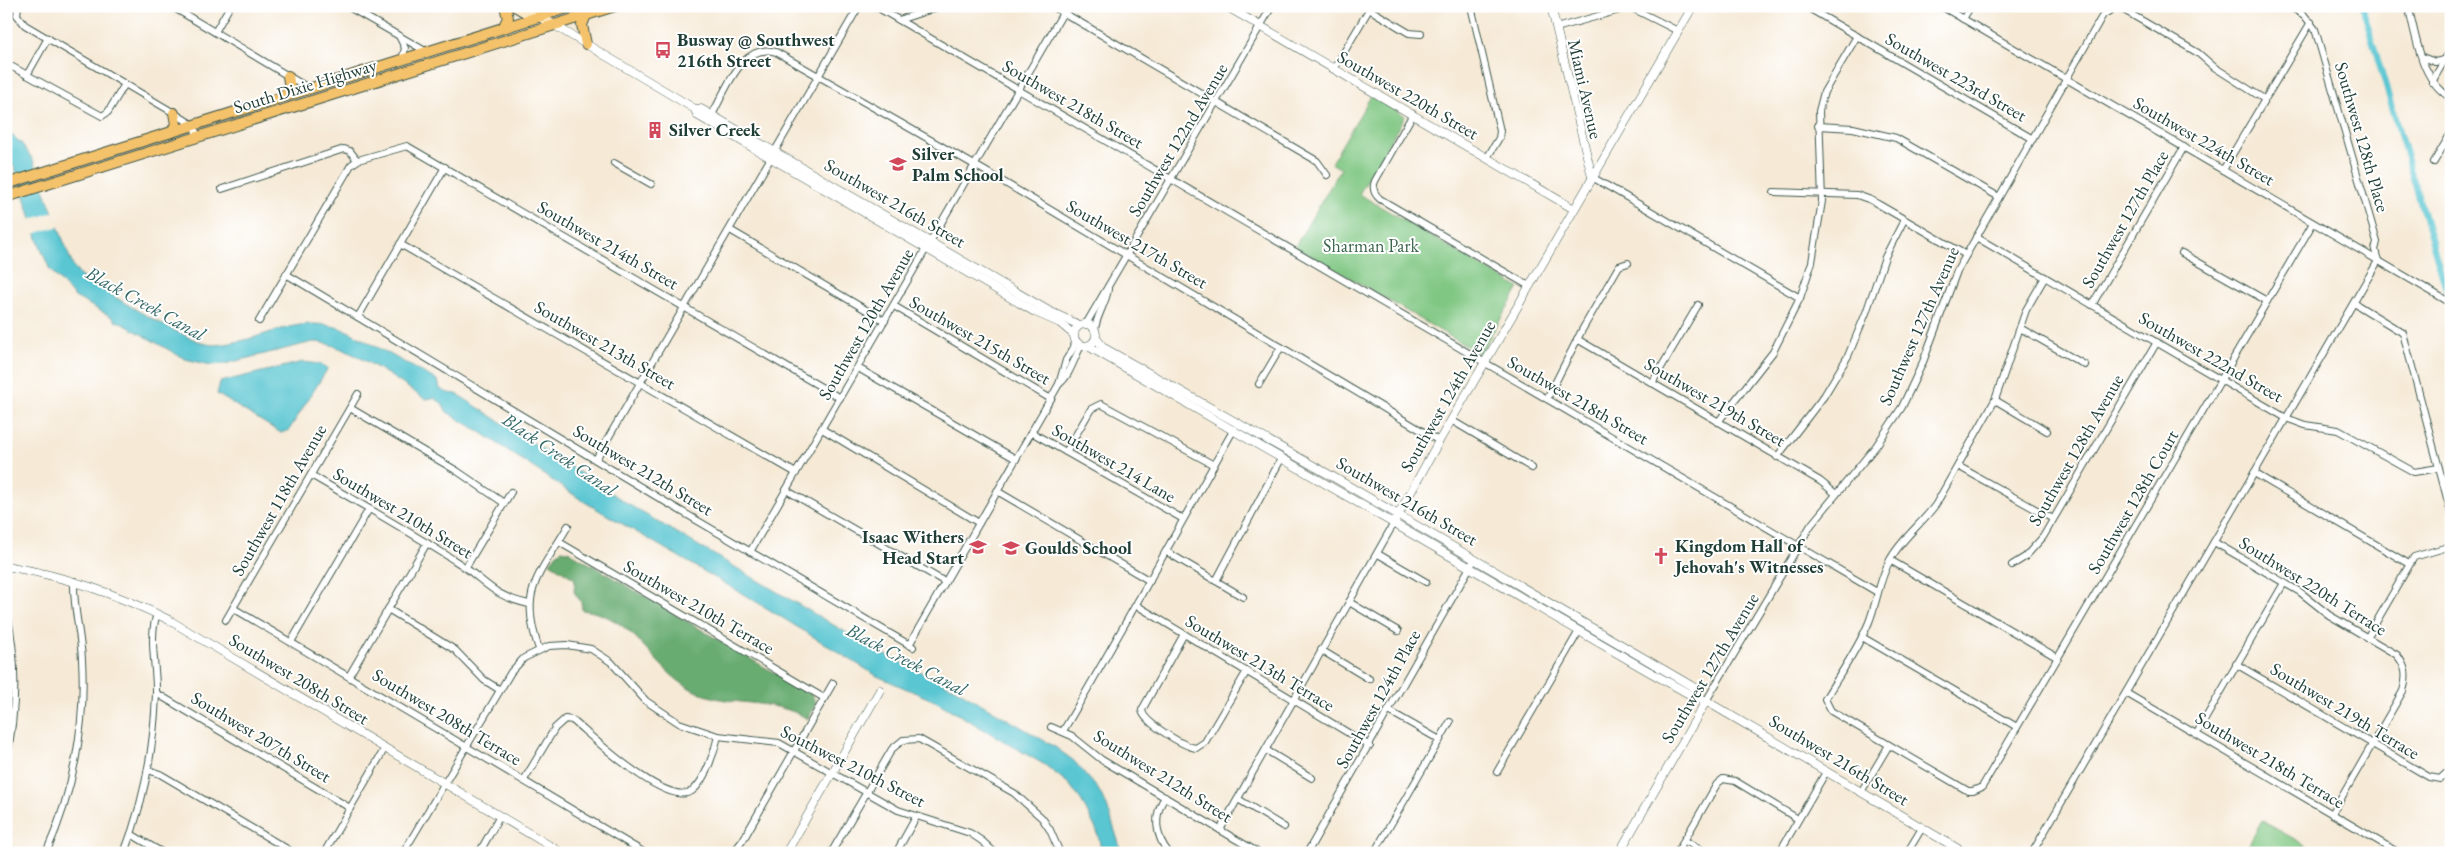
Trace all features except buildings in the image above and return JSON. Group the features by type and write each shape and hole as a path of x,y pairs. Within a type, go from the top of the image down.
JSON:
{"highway":[{"path":"503,28 508,18 505,6"},
{"name":"South Dixie Highway","path":"193,125 573,6"},
{"name":"South Dixie Highway","path":"10,196 554,25 589,11 614,6"},
{"path":"586,44 582,25 589,11"},
{"path":"432,63 439,55 536,25 540,17"},
{"path":"285,96 290,88 288,76"},
{"path":"310,88 314,100"},
{"path":"172,132 176,124 174,113"},
{"path":"8,183 193,125"}],"main road":[{"name":"Southwest 216th Street","path":"514,6 528,15 540,17"},
{"name":"Southwest 216th Street","path":"528,6 540,17 554,25"}],"street":[{"path":"18,6 17,15 25,25 193,125 198,137"},
{"path":"171,6 310,88"},
{"path":"215,32 230,6"},
{"path":"347,6 426,52"},
{"path":"596,459 859,6"},
{"name":"Southwest 218th Street","path":"875,6 1877,592"},
{"path":"899,20 941,6"},
{"path":"1052,6 1065,9 1317,161 1326,175"},
{"name":"Southwest 220th Street","path":"1226,6 1574,209"},
{"name":"Southwest 122nd Avenue","path":"1083,324 1108,288 1218,102 1272,6"},
{"path":"1471,6 1500,126 1498,138 1487,158"},
{"name":"Miami Avenue","path":"1551,6 1592,177"},
{"name":"Southwest 124th Avenue","path":"1220,830 1321,650 1378,554 1451,420 1693,6"},
{"name":"Southwest 224th Street","path":"1941,6 2451,303"},
{"path":"1964,19 1971,6"},
{"name":"Southwest 127th Avenue","path":"1619,853 1706,701 1811,525 1876,446 1902,406 1923,362 1948,293 1966,255 2108,6"},
{"path":"2223,170 2311,22 2304,15 2289,6"},
{"path":"2408,6 2422,57 2432,82 2451,98"},
{"path":"1556,28 1630,7 1678,31"},
{"path":"1334,69 1370,8 1409,33 1421,34"},
{"name":"Southwest 120th Avenue","path":"750,552 1065,9"},
{"path":"2103,15 2110,9 2122,9 2198,53 2214,67 2264,99"},
{"name":"Southwest 223rd Street","path":"1812,10 2033,139"},
{"name":"Southwest 128th Place","path":"2311,22 2315,29 2377,242 2375,250 2378,261"},
{"name":"Southwest 216th Street","path":"554,25 695,109 701,109 712,115 774,155"},
{"path":"397,35 405,48 402,60"},
{"path":"1718,422 1773,352 1800,298 1812,262 1819,231 1823,194 1818,126 1819,111 1824,92 1857,36"},
{"path":"27,75 48,38"},
{"path":"2432,82 2451,49"},
{"name":"Southwest 217th Street","path":"712,115 743,62 756,52 768,50 776,52 1281,346 1439,441"},
{"path":"2422,57 2434,62 2444,60"},
{"path":"7,64 102,116 108,112 125,84"},
{"name":"Southwest 216th Street","path":"695,109 698,115 774,155 929,245 1047,310 1083,324 1095,334 1104,348 1305,461 1470,567 1691,695 1698,696 1964,853"},
{"path":"1413,114 1375,181 1373,189 1380,199 1529,286"},
{"path":"1818,126 1854,128 1896,138 1999,197"},
{"path":"2434,162 2451,133"},
{"name":"Southwest 214th Street","path":"357,160 407,146 840,398"},
{"name":"Southwest 127th Place","path":"2092,305 2184,147"},
{"path":"222,189 344,149 350,151 357,160 349,167 259,321"},
{"path":"614,163 651,184"},
{"path":"358,317 446,168"},
{"path":"1592,177 1800,298"},
{"path":"1774,192 1857,195 1871,200 1966,255"},
{"path":"1777,457 1824,396 1848,356 1866,313 1884,258 1904,220"},
{"name":"Southwest 128th Court","path":"1889,745 1968,791 1973,792 1982,787 2313,223"},
{"name":"Southwest 215th Street","path":"730,230 885,321"},
{"name":"Southwest 222nd Street","path":"1976,237 2286,418 2306,425 2338,430 2414,472 2420,473 2439,468"},
{"name":"Southwest 213th Street","path":"400,244 796,473"},
{"name":"Southwest 216th Street","path":"929,245 1038,313 1060,323 1079,342 1282,458 1474,560 1695,688 1698,696"},
{"path":"2182,253 2267,301"},
{"path":"2032,853 2378,261"},
{"path":"1547,399 1577,339 1619,266 1628,263"},
{"name":"Southwest 212th Street","path":"286,274 750,552 911,646 945,582"},
{"path":"1861,792 1889,745 1831,711 1825,699 1869,622 1877,592 1890,560 1899,546 1927,518 1995,400 2026,310 2045,277"},
{"name":"Southwest 122nd Avenue","path":"1095,334 1095,322 1103,308 1108,288"},
{"path":"2354,303 2403,333 2451,513"},
{"path":"1652,383 1698,305"},
{"name":"Southwest 215th Street","path":"894,306 1051,399"},
{"path":"1079,342 1083,324"},
{"path":"2020,328 2085,365"},
{"path":"786,490 945,582 1051,399 1059,384 1066,360 1079,342 1095,334"},
{"name":"Southwest 219th Street","path":"1577,339 1820,481 1836,494"},
{"name":"Southwest 128th Avenue","path":"2012,565 2034,548 2053,519 2157,342"},
{"path":"1259,384 1281,346"},
{"path":"858,368 1016,459"},
{"name":"Southwest 118th Avenue","path":"226,620 358,394"},
{"path":"1995,400 2047,431"},
{"path":"1066,452 1091,409 1102,404 1214,465"},
{"path":"350,408 457,471 504,503"},
{"path":"1451,420 1532,468"},
{"path":"822,429 979,523"},
{"path":"1063,731 1167,552 1183,519 1234,430 1251,432 1295,459 1305,461"},
{"name":"Southwest 214 Lane","path":"1031,432 1183,519"},
{"path":"1216,581 1237,543 1258,498 1282,458"},
{"path":"1958,466 2053,519"},
{"path":"2254,473 2409,564"},
{"name":"Southwest 210th Street","path":"312,475 427,543 466,568 486,586 502,596 529,604"},
{"path":"997,491 1150,581"},
{"path":"466,568 511,492"},
{"path":"291,642 369,509"},
{"path":"403,853 500,690 519,662 539,649 531,624 529,604 537,579 568,526"},
{"name":"Southwest 210th Terrace","path":"559,542 824,698"},
{"name":"Southwest 220th Terrace","path":"2214,542 2300,592 2329,616 2397,656 2404,664 2406,681 2403,692 2372,744"},
{"path":"349,676 427,543"},
{"path":"2367,638 2414,557 2451,546"},
{"path":"1167,552 1243,597"},
{"path":"1378,554 1426,582"},
{"name":"Southwest 124th Place","path":"1307,853 1390,711 1403,684 1474,560"},
{"path":"1890,560 2058,658"},
{"name":"Southwest 208th Street","path":"6,566 74,581 130,601 157,614 500,816 557,852"},
{"path":"46,853 71,783 81,722 83,665 74,581"},
{"path":"2197,733 2284,583"},
{"path":"1349,602 1398,631"},
{"name":"Southwest 213th Terrace","path":"1136,605 1370,746"},
{"path":"6,608 14,656 15,685 12,726 6,760"},
{"name":"Southwest 208th Terrace","path":"233,608 646,853"},
{"path":"388,609 455,650 484,680 500,690"},
{"path":"124,853 148,770 156,693 153,626 157,614"},
{"path":"1497,772 1579,631"},
{"path":"1184,634 1145,702 1143,715 1149,722 1182,742 1192,747 1199,747 1208,739 1247,671"},
{"path":"1862,636 2017,728"},
{"name":"Southwest 210th Street","path":"539,649 567,645 596,652 611,662 639,694 658,710 685,726 718,736 774,741 794,750 898,810 970,834 982,840 995,853"},
{"path":"1321,650 1369,679"},
{"name":"Southwest 219th Terrace","path":"2236,664 2429,777 2440,779 2451,769"},
{"path":"733,853 833,683"},
{"path":"786,853 880,690"},
{"name":"Southwest 207th Street","path":"156,693 350,808"},
{"name":"Southwest 218th Terrace","path":"2126,693 2399,853"},
{"path":"1390,711 1440,740"},
{"path":"524,780 561,720 568,719 612,756 638,774 675,791 687,793 692,791 712,758 718,736"},
{"path":"1374,853 1450,722"},
{"name":"Southwest 212th Street","path":"1052,727 1063,731 1096,756 1259,853"},
{"path":"831,853 892,749 907,739 919,739 929,743 1021,798 1046,824 1060,853"},
{"path":"2332,814 2372,744"},
{"path":"324,853 385,748"},
{"path":"1266,750 1312,778"},
{"path":"148,770 160,774 294,853"},
{"path":"1778,853 1826,772"},
{"path":"1677,853 1717,784 1723,779 1735,781 1798,819"},
{"path":"1165,797 1158,809 1156,819 1162,843 1169,853"},
{"path":"1238,799 1284,826"},
{"path":"479,853 500,816"},
{"path":"896,853 916,817"},
{"path":"1907,853 1922,828"},
{"path":"131,834 163,853"},
{"path":"1684,840 1706,853"}],"green space":[{"name":"Sharman Park","path":"1371,96 1405,116 1359,194 1519,288 1480,354 1295,246 1341,169 1331,163"},
{"path":"562,550 568,551 812,695 816,703 808,719 779,707 720,699 705,695 691,689 676,679 641,643 616,622 600,614 582,610 581,602 574,592 575,579 550,563 556,554"},
{"path":"2262,821 2320,853 2244,853"}],"water":[{"name":"Black Creek Canal","path":"6,130 22,144 33,160 73,266 81,277 93,282 133,308 171,329 203,343 213,345 231,343 297,325 331,326 350,332 438,381 440,389 448,393 457,394 636,509 876,650 956,689 1055,747 1074,761 1098,789 1107,806 1122,853 1102,853 1097,831 1081,800 1069,784 1045,765 937,702 877,676 755,601 583,501 482,433 447,412 442,403 434,398 425,399 355,355 325,343 313,342 224,364 211,365 185,359 118,321 116,322 114,318 75,297 50,270 39,244 15,168 6,158"},
{"path":"303,362 320,364 328,368 289,430 281,433 217,394 220,382"}],"pier":[{"path":"54,212 60,226 33,234 29,220"}],"waterway":[{"path":"2362,6 2448,296"}],"place":[{"name":"Busway @ Southwest 216th Street","path":"663,50"},
{"name":"Silver Creek","path":"655,130"},
{"name":"Silver Palm School","path":"898,164"},
{"name":"Isaac Withers Head Start","path":"978,547"},
{"name":"Goulds School","path":"1011,548"},
{"name":"Kingdom Hall of Jehovah's Witnesses","path":"1661,556"}]}
